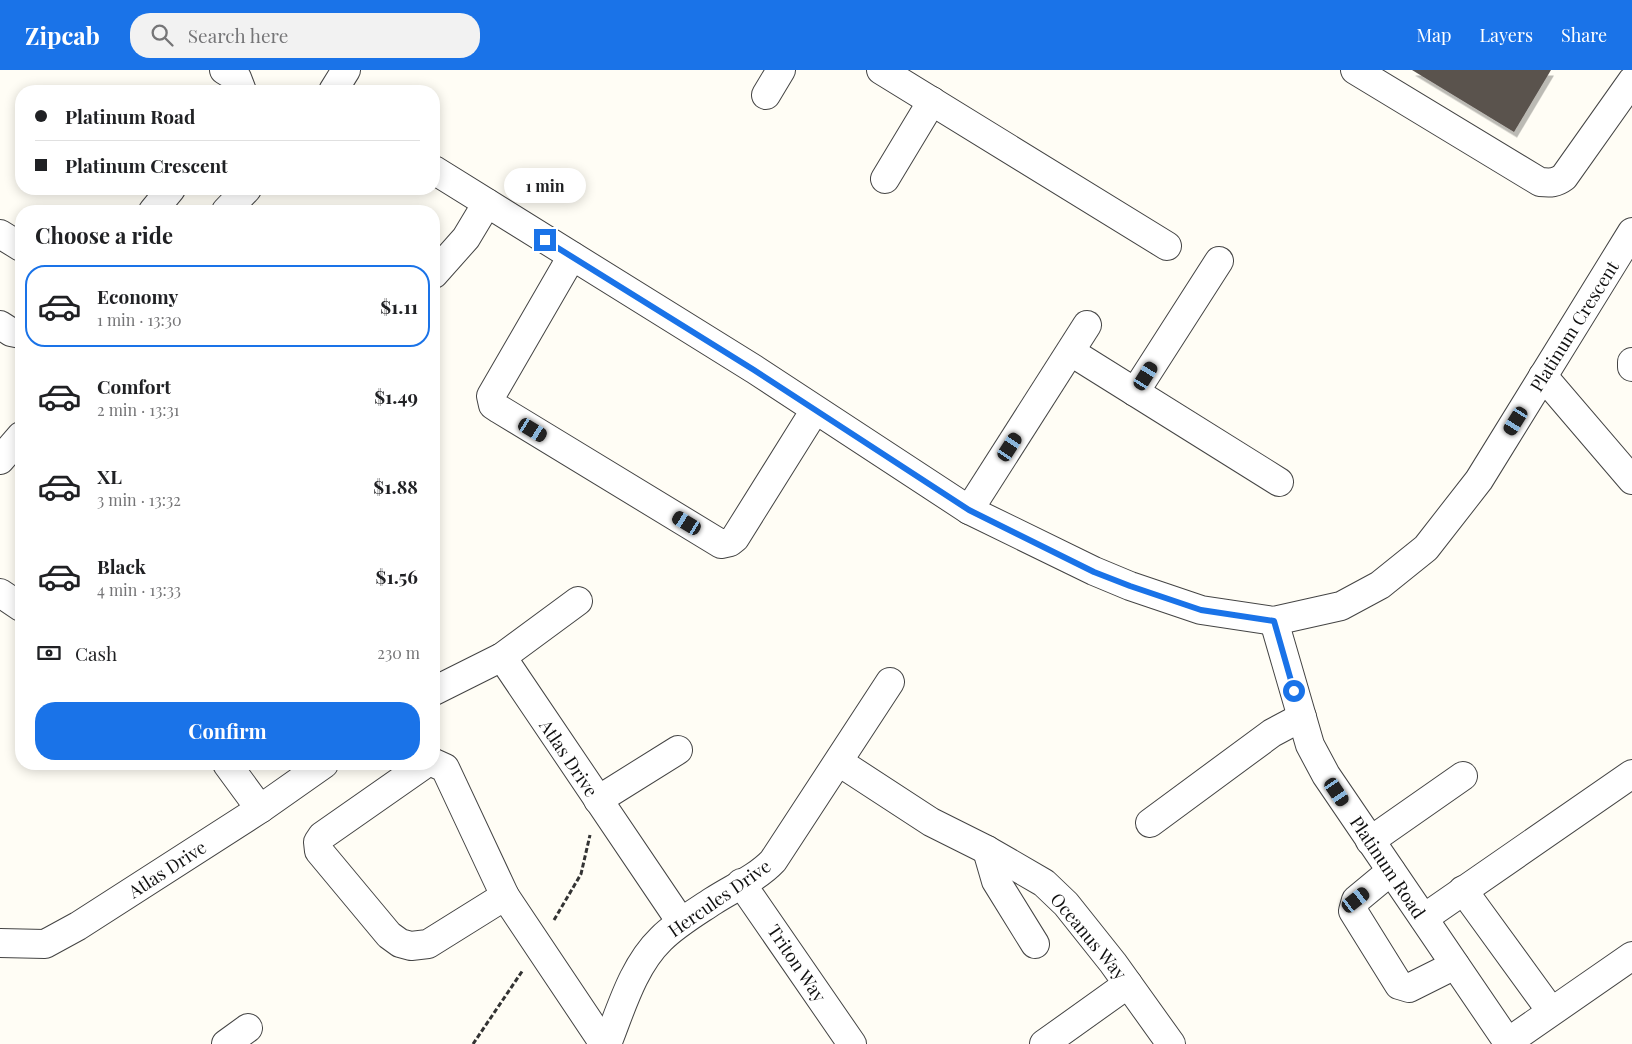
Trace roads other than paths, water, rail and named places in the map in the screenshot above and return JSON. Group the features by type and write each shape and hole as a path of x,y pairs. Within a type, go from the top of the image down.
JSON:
{"street":[{"path":"224,70 237,78 240,85"},
{"path":"337,85 346,70"},
{"path":"766,95 781,70"},
{"path":"881,70 1167,246"},
{"path":"1356,70 1540,182 1548,183 1556,183 1564,176 1632,81"},
{"path":"885,179 932,101"},
{"name":"Platinum Crescent","path":"440,174 815,410 969,510 1094,572 1130,586 1201,610 1274,621 1341,606 1380,586 1426,548 1479,480 1632,232"},
{"path":"158,205 166,195"},
{"path":"231,205 241,195"},
{"path":"440,267 466,238 486,203"},
{"path":"0,234 15,243"},
{"path":"572,256 491,396 493,405 499,409 721,544 730,542 734,538 815,410"},
{"path":"1136,392 1219,262"},
{"path":"0,325 15,333"},
{"path":"969,510 1087,325"},
{"path":"1071,352 1280,482"},
{"path":"1632,362 1632,367"},
{"path":"1543,376 1632,480"},
{"path":"0,460 15,443"},
{"path":"0,593 15,602"},
{"path":"440,688 502,657 578,601"},
{"name":"Platinum Road","path":"1274,621 1310,745 1326,775 1508,1043"},
{"name":"Atlas Drive","path":"502,657 681,922"},
{"name":"Hercules Drive","path":"606,1044 625,997 642,964 659,940 681,922 741,882 765,870 773,861 839,762 890,682"},
{"path":"1150,823 1272,733 1302,717"},
{"path":"598,800 678,750"},
{"name":"Oceanus Way","path":"839,762 931,822 987,850 1044,883 1066,904 1128,984 1171,1044"},
{"path":"440,765 445,768 505,896 606,1044"},
{"path":"232,770 260,808"},
{"name":"Atlas Drive","path":"0,944 45,944 78,926 315,770"},
{"path":"416,770 322,836 318,842 319,851 388,935 400,944 410,946 428,944 505,896"},
{"path":"1424,918 1632,774"},
{"path":"1370,841 1463,776"},
{"path":"987,850 996,881 1035,944"},
{"path":"1391,871 1356,900 1353,911 1399,985 1409,988 1455,964"},
{"name":"Triton Way","path":"741,882 852,1044"},
{"path":"1463,890 1551,1011"},
{"path":"1508,1043 1632,956"},
{"path":"1044,1044 1128,984"},
{"path":"226,1044 248,1028"}]}
